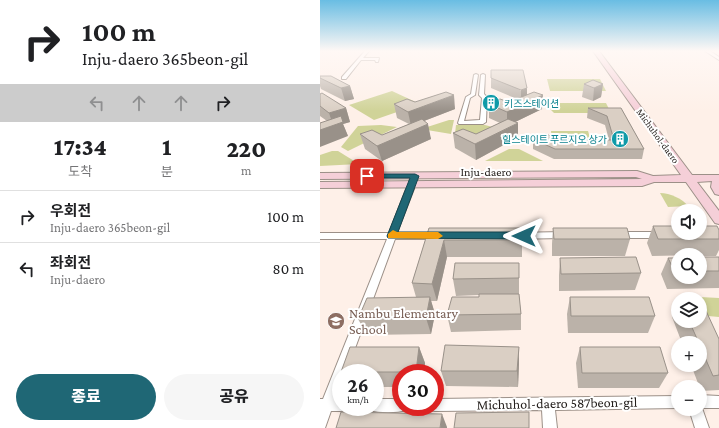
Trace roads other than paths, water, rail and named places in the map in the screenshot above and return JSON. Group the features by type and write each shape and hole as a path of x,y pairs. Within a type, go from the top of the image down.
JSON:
{"main road":[{"name":"Michuhol-daero","path":"611,71 719,220"},
{"name":"Inju-daero","path":"320,176 413,180 642,183 652,178 719,178"},
{"name":"Inju-daero","path":"320,185 413,180"},
{"path":"719,181 717,181 716,187 719,192"}],"street":[{"path":"344,78 350,71"},
{"path":"476,76 473,95 468,97 461,123 483,122 485,97 481,95 483,75"},
{"path":"320,424 324,405 413,180"},
{"path":"500,236 569,235"},
{"path":"607,235 669,235"},
{"path":"320,236 446,236"},
{"name":"Michuhol-daero 587beon-gil","path":"444,405 671,402"},
{"path":"707,402 719,402"},
{"path":"548,404 550,428"},
{"path":"698,416 702,428"}],"place":[{"name":"키즈스테이션","path":"491,103"},
{"name":"힐스테이트 푸르지오 상가","path":"620,139"},
{"name":"Nambu Elementary School","path":"336,321"}]}
